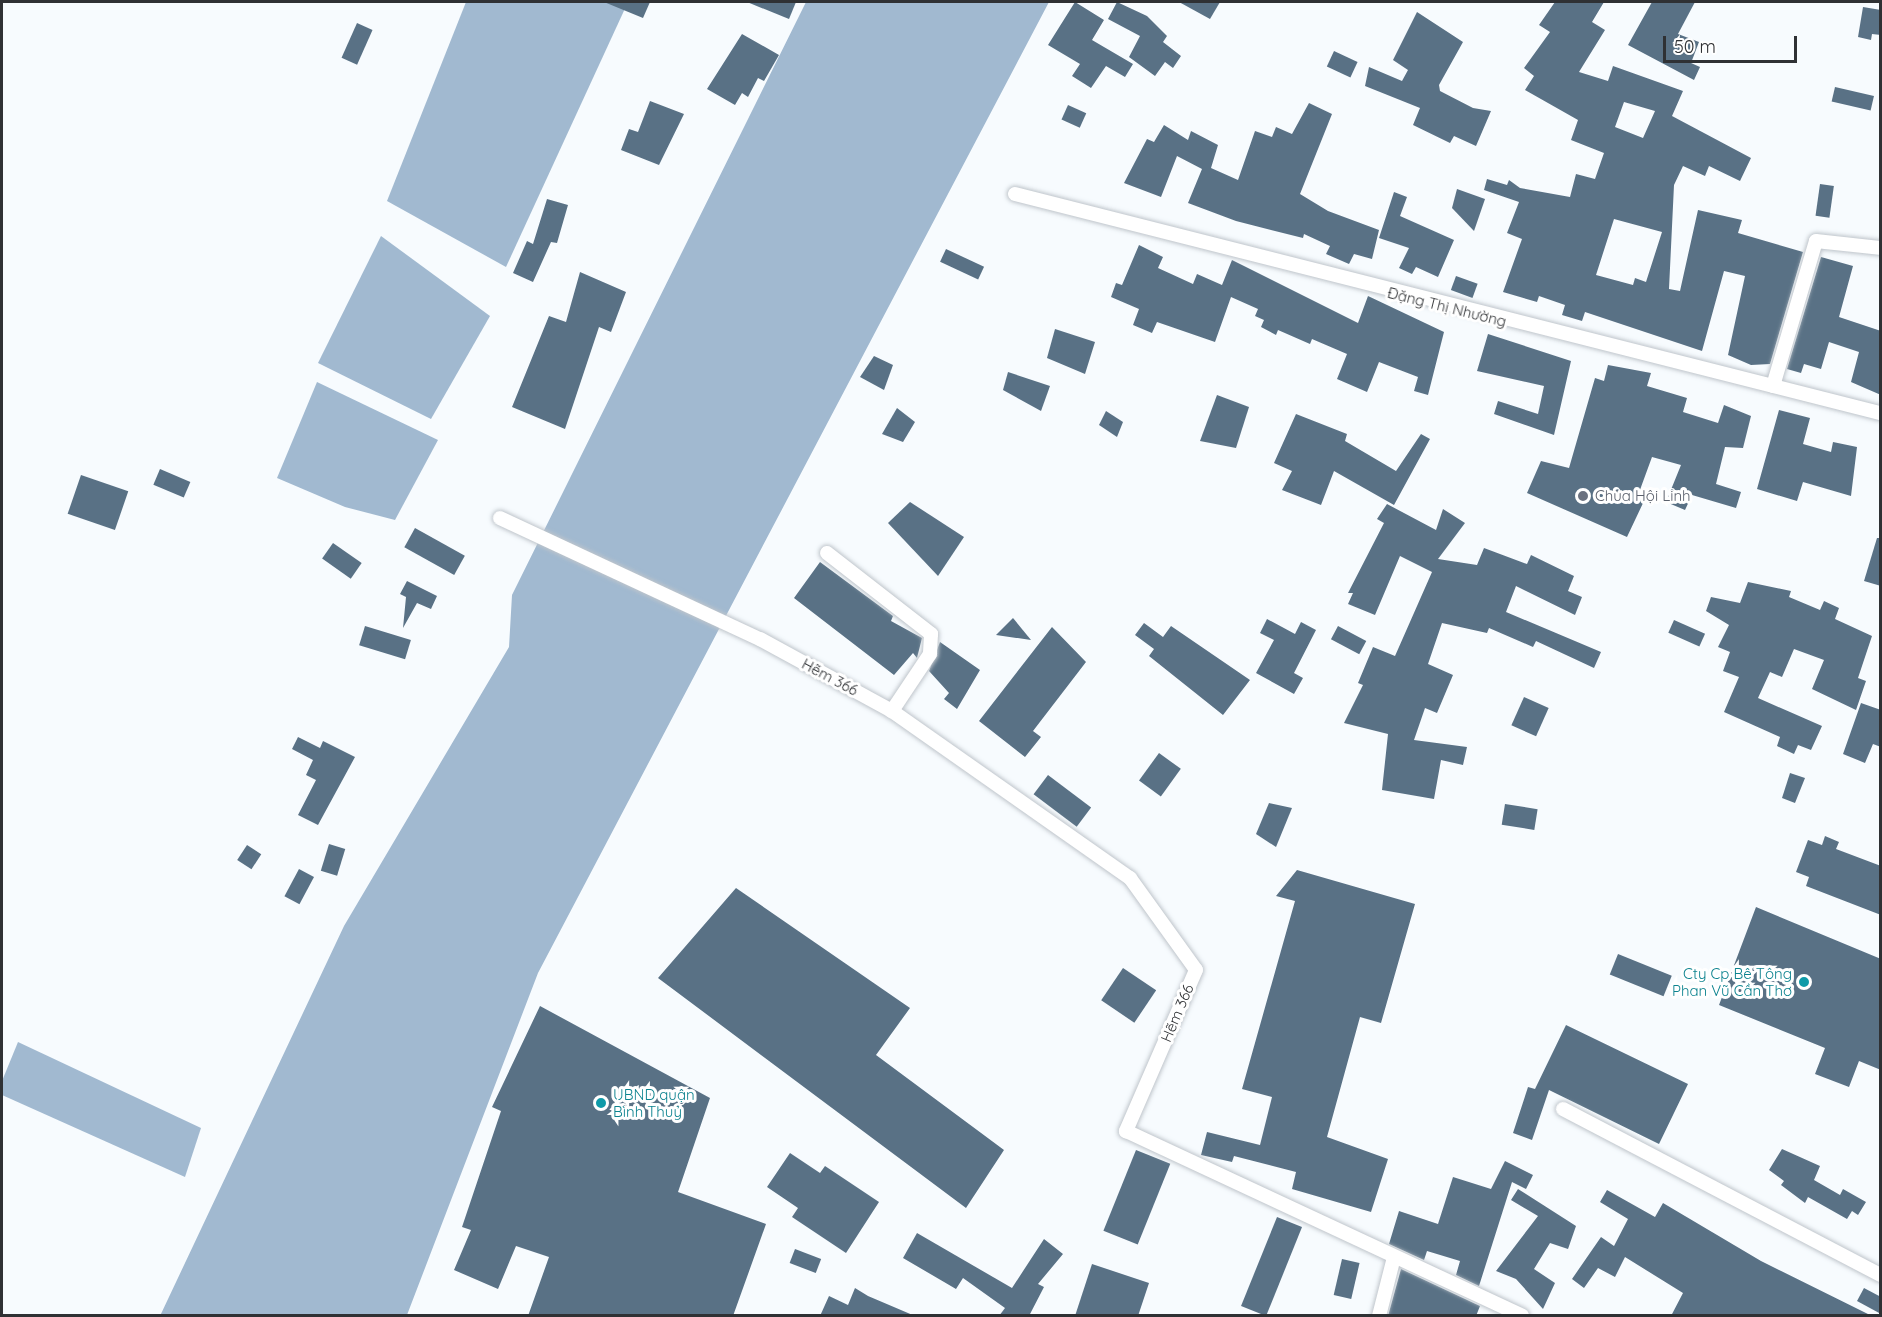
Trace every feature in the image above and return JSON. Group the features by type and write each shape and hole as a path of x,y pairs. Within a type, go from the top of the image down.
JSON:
{"street":[{"name":"Đặng Thị Nhường","path":"1015,194 1487,318 1881,413"},
{"path":"1773,386 1816,241 1881,248"},
{"name":"Hẽm 366","path":"500,518 760,639 892,711 1130,879 1196,970 1126,1131 1522,1316"},
{"path":"827,553 931,634 930,654 892,711"},
{"path":"1563,1109 1881,1275"},
{"path":"1379,1316 1394,1257"}],"water":[{"path":"466,2 628,2 506,267 387,201"},
{"path":"806,2 1049,2 538,973 407,1315 160,1316 344,926 509,647 512,595"},
{"path":"381,236 490,316 431,419 318,363"},
{"path":"317,382 438,440 395,520 345,507 277,478"},
{"path":"18,1042 201,1128 185,1177 2,1095 2,1081"}],"building":[{"path":"604,2 650,2 643,18"},
{"path":"747,2 796,2 789,19"},
{"path":"1075,2 1104,20 1092,40 1133,64 1125,77 1106,66 1091,88 1072,76 1080,64 1048,45"},
{"path":"1117,2 1147,16 1167,36 1163,42 1181,56 1173,68 1165,62 1155,76 1129,57 1140,36 1108,19"},
{"path":"1179,2 1220,2 1210,19"},
{"path":"1555,2 1604,2 1592,22 1605,30 1579,72 1608,81 1613,66 1683,91 1672,116 1751,158 1740,181 1709,166 1705,176 1683,166 1674,185 1669,289 1680,291 1698,210 1742,220 1738,233 1803,252 1770,364 1751,365 1728,355 1745,276 1724,271 1702,351 1585,312 1582,321 1562,315 1565,305 1539,296 1537,302 1503,292 1522,239 1507,233 1519,202 1484,190 1487,179 1507,185 1509,180 1520,188 1570,197 1576,174 1595,179 1604,153 1571,140 1578,120 1525,90 1534,76 1524,68 1550,32 1539,25","holes":["1624,102 1655,111 1643,138 1615,127","1614,219 1662,232 1646,282 1635,278 1633,285 1596,275"]},
{"path":"1652,2 1695,2 1678,34 1699,42 1691,63 1700,67 1694,80 1628,45"},
{"path":"1863,7 1881,10 1881,35 1872,34 1871,40 1858,37"},
{"path":"1417,12 1463,42 1439,85 1440,91 1473,108 1491,111 1476,146 1454,136 1450,143 1413,125 1420,108 1365,86 1369,67 1402,81 1408,70 1393,60"},
{"path":"357,23 373,30 357,65 342,58"},
{"path":"742,34 779,55 764,81 758,78 748,97 742,93 735,105 707,89"},
{"path":"1334,51 1358,62 1350,77 1327,66"},
{"path":"1835,87 1874,96 1871,111 1832,102"},
{"path":"650,101 684,114 659,165 621,150 629,129 638,132"},
{"path":"1309,103 1332,114 1300,194 1328,211 1379,230 1372,259 1354,254 1349,264 1326,254 1330,246 1304,234 1303,238 1236,221 1188,203 1202,169 1177,156 1161,197 1124,183 1147,139 1154,142 1164,125 1188,140 1191,131 1218,145 1211,168 1238,180 1255,131 1272,137 1276,127 1292,134"},
{"path":"1068,105 1086,113 1080,128 1061,120"},
{"path":"1820,184 1834,186 1829,218 1816,216"},
{"path":"1457,189 1485,199 1474,231 1452,208"},
{"path":"1394,192 1407,197 1400,216 1454,240 1438,277 1416,267 1412,274 1399,268 1409,248 1379,238"},
{"path":"547,199 568,205 557,243 551,242 533,282 513,273 527,241 533,244"},
{"path":"1139,245 1163,257 1158,268 1193,284 1197,274 1222,285 1232,260 1358,323 1368,296 1444,332 1428,395 1414,391 1418,377 1379,362 1367,392 1337,379 1347,354 1312,339 1310,344 1278,330 1276,335 1261,327 1264,320 1255,316 1258,309 1231,297 1215,342 1157,322 1152,333 1133,325 1139,309 1111,297 1116,283 1122,285"},
{"path":"946,249 984,267 978,279 940,262"},
{"path":"1821,257 1853,266 1839,317 1881,331 1881,395 1851,382 1859,352 1829,342 1821,369 1804,364 1801,373 1787,369"},
{"path":"580,272 626,292 611,332 599,327 565,429 512,407 549,316 566,322"},
{"path":"1456,276 1478,284 1472,298 1451,290"},
{"path":"1055,329 1095,342 1085,374 1047,358"},
{"path":"1488,334 1571,361 1554,435 1494,414 1498,401 1538,414 1544,386 1477,371"},
{"path":"874,356 893,365 884,390 860,377"},
{"path":"1608,365 1651,373 1647,386 1687,398 1683,412 1718,423 1724,405 1751,416 1743,448 1725,447 1716,484 1741,492 1736,508 1692,495 1685,510 1666,502 1681,465 1652,457 1637,498 1644,501 1627,537 1527,493 1541,461 1569,468 1595,378 1604,381"},
{"path":"1008,372 1050,386 1041,411 1003,390"},
{"path":"1217,395 1249,407 1236,448 1200,441"},
{"path":"897,408 915,422 903,442 882,434"},
{"path":"1779,410 1810,418 1803,444 1831,452 1833,442 1857,447 1851,496 1803,482 1797,501 1757,489"},
{"path":"1106,411 1123,422 1117,437 1099,425"},
{"path":"1296,414 1347,434 1345,441 1396,471 1421,434 1430,439 1394,505 1334,471 1321,505 1282,490 1292,471 1274,463"},
{"path":"160,469 190,482 184,498 153,485"},
{"path":"81,475 128,491 115,530 68,514"},
{"path":"910,502 964,537 938,576 888,523"},
{"path":"1387,504 1436,530 1443,509 1465,523 1438,559 1477,565 1484,548 1527,564 1531,555 1574,576 1568,591 1582,597 1575,615 1516,586 1506,612 1601,652 1594,668 1536,641 1533,647 1489,628 1487,633 1442,623 1428,664 1453,675 1437,713 1425,708 1414,740 1467,747 1463,765 1441,760 1434,799 1382,790 1388,734 1344,723 1363,685 1358,683 1373,647 1395,656 1432,572 1400,556 1375,615 1348,604 1353,593 1348,593 1384,523 1377,519"},
{"path":"415,528 465,556 454,575 404,547"},
{"path":"1877,538 1881,538 1881,586 1864,581"},
{"path":"333,543 362,563 351,579 322,559"},
{"path":"820,562 893,616 891,621 922,638 917,658 913,653 894,675 794,598"},
{"path":"407,581 437,596 431,609 417,603 403,628 406,597 400,594"},
{"path":"1748,582 1791,591 1789,597 1820,610 1824,601 1839,608 1835,619 1872,636 1858,678 1866,681 1856,710 1812,689 1824,660 1794,649 1782,677 1770,672 1758,698 1822,726 1811,750 1798,745 1794,754 1777,746 1780,737 1724,712 1739,677 1723,671 1730,652 1718,647 1729,625 1706,611 1711,597 1740,603"},
{"path":"1013,618 1031,640 996,635"},
{"path":"1267,619 1295,634 1301,622 1316,630 1294,673 1303,678 1294,694 1256,673 1274,640 1260,633"},
{"path":"1674,620 1705,634 1699,647 1668,633"},
{"path":"1144,623 1163,637 1171,626 1250,680 1223,715 1149,656 1154,649 1135,635"},
{"path":"365,626 411,640 405,659 359,645"},
{"path":"1338,626 1366,641 1359,654 1331,639"},
{"path":"1052,627 1086,662 1033,731 1041,737 1025,757 979,721"},
{"path":"940,642 980,670 957,709 944,699 949,693 929,671"},
{"path":"1524,697 1549,708 1536,736 1511,725"},
{"path":"1861,703 1881,710 1881,747 1873,744 1865,763 1843,754"},
{"path":"298,737 320,748 323,741 355,757 318,825 298,815 316,780 306,775 313,760 292,749"},
{"path":"1159,753 1181,769 1161,796 1139,781"},
{"path":"1790,773 1805,778 1795,803 1782,798"},
{"path":"1048,775 1091,807 1077,827 1034,794"},
{"path":"1269,803 1292,808 1276,847 1256,834"},
{"path":"1505,804 1538,809 1534,830 1502,825"},
{"path":"1825,836 1839,842 1836,849 1881,866 1881,915 1806,886 1809,877 1796,872 1808,840 1822,845"},
{"path":"329,844 345,849 337,876 321,871"},
{"path":"247,845 261,854 251,869 237,860"},
{"path":"299,869 314,877 299,904 284,896"},
{"path":"1297,870 1415,904 1381,1023 1360,1017 1327,1137 1388,1159 1371,1212 1292,1189 1296,1172 1234,1156 1232,1162 1201,1155 1207,1132 1260,1145 1272,1097 1242,1089 1295,901 1276,896"},
{"path":"736,888 910,1008 876,1055 1004,1150 966,1208 658,978"},
{"name":"Cty Cp Bê Tông Phan Vũ Cần Thơ","path":"1756,907 1881,959 1881,1070 1859,1061 1849,1087 1815,1074 1825,1048 1719,1005"},
{"path":"1618,954 1672,976 1664,996 1610,974"},
{"path":"1123,968 1156,990 1134,1023 1101,1000"},
{"path":"540,1006 710,1098 678,1192 766,1224 733,1316 528,1316 549,1257 516,1246 498,1289 454,1270 471,1230 462,1227 501,1111 492,1107"},
{"path":"1566,1025 1688,1084 1659,1144 1549,1090 1532,1140 1513,1133 1528,1087 1535,1089"},
{"path":"1782,1149 1820,1166 1814,1180 1840,1195 1843,1189 1866,1202 1858,1215 1852,1211 1847,1219 1808,1197 1805,1203 1781,1185 1784,1181 1769,1170"},
{"path":"1136,1150 1170,1164 1138,1245 1103,1231"},
{"path":"790,1153 820,1173 825,1166 879,1202 846,1253 792,1217 798,1208 767,1187"},
{"path":"1505,1161 1533,1175 1526,1189 1512,1182 1479,1286 1456,1275 1460,1261 1427,1251 1424,1260 1389,1244 1399,1211 1438,1224 1453,1177 1491,1189"},
{"path":"1518,1189 1576,1226 1568,1249 1550,1243 1534,1269 1555,1283 1543,1309 1516,1279 1496,1271 1538,1216 1511,1200"},
{"path":"1607,1190 1655,1217 1663,1203 1761,1261 1872,1316 1671,1316 1683,1293 1625,1257 1615,1277 1598,1268 1584,1288 1572,1279 1601,1237 1614,1246 1628,1219 1600,1202"},
{"path":"1277,1217 1302,1227 1266,1316 1241,1306"},
{"path":"917,1233 1012,1288 1044,1239 1063,1254 1038,1284 1044,1287 1029,1316 999,1316 1005,1308 963,1278 956,1289 903,1258"},
{"path":"795,1249 821,1259 816,1273 790,1263"},
{"path":"1342,1259 1360,1263 1351,1299 1334,1295"},
{"path":"1092,1264 1149,1283 1138,1316 1075,1316"},
{"path":"1401,1269 1480,1306 1476,1316 1388,1316"},
{"path":"855,1288 915,1316 820,1316 829,1296 848,1305"},
{"path":"1864,1288 1881,1297 1881,1314 1857,1301"}],"place":[{"name":"Chùa Hội Linh","path":"1583,496"},
{"name":"Cty Cp Bê Tông Phan Vũ Cần Thơ","path":"1804,982"},
{"name":"UBND quận Bình Thuỷ","path":"601,1103"}]}
